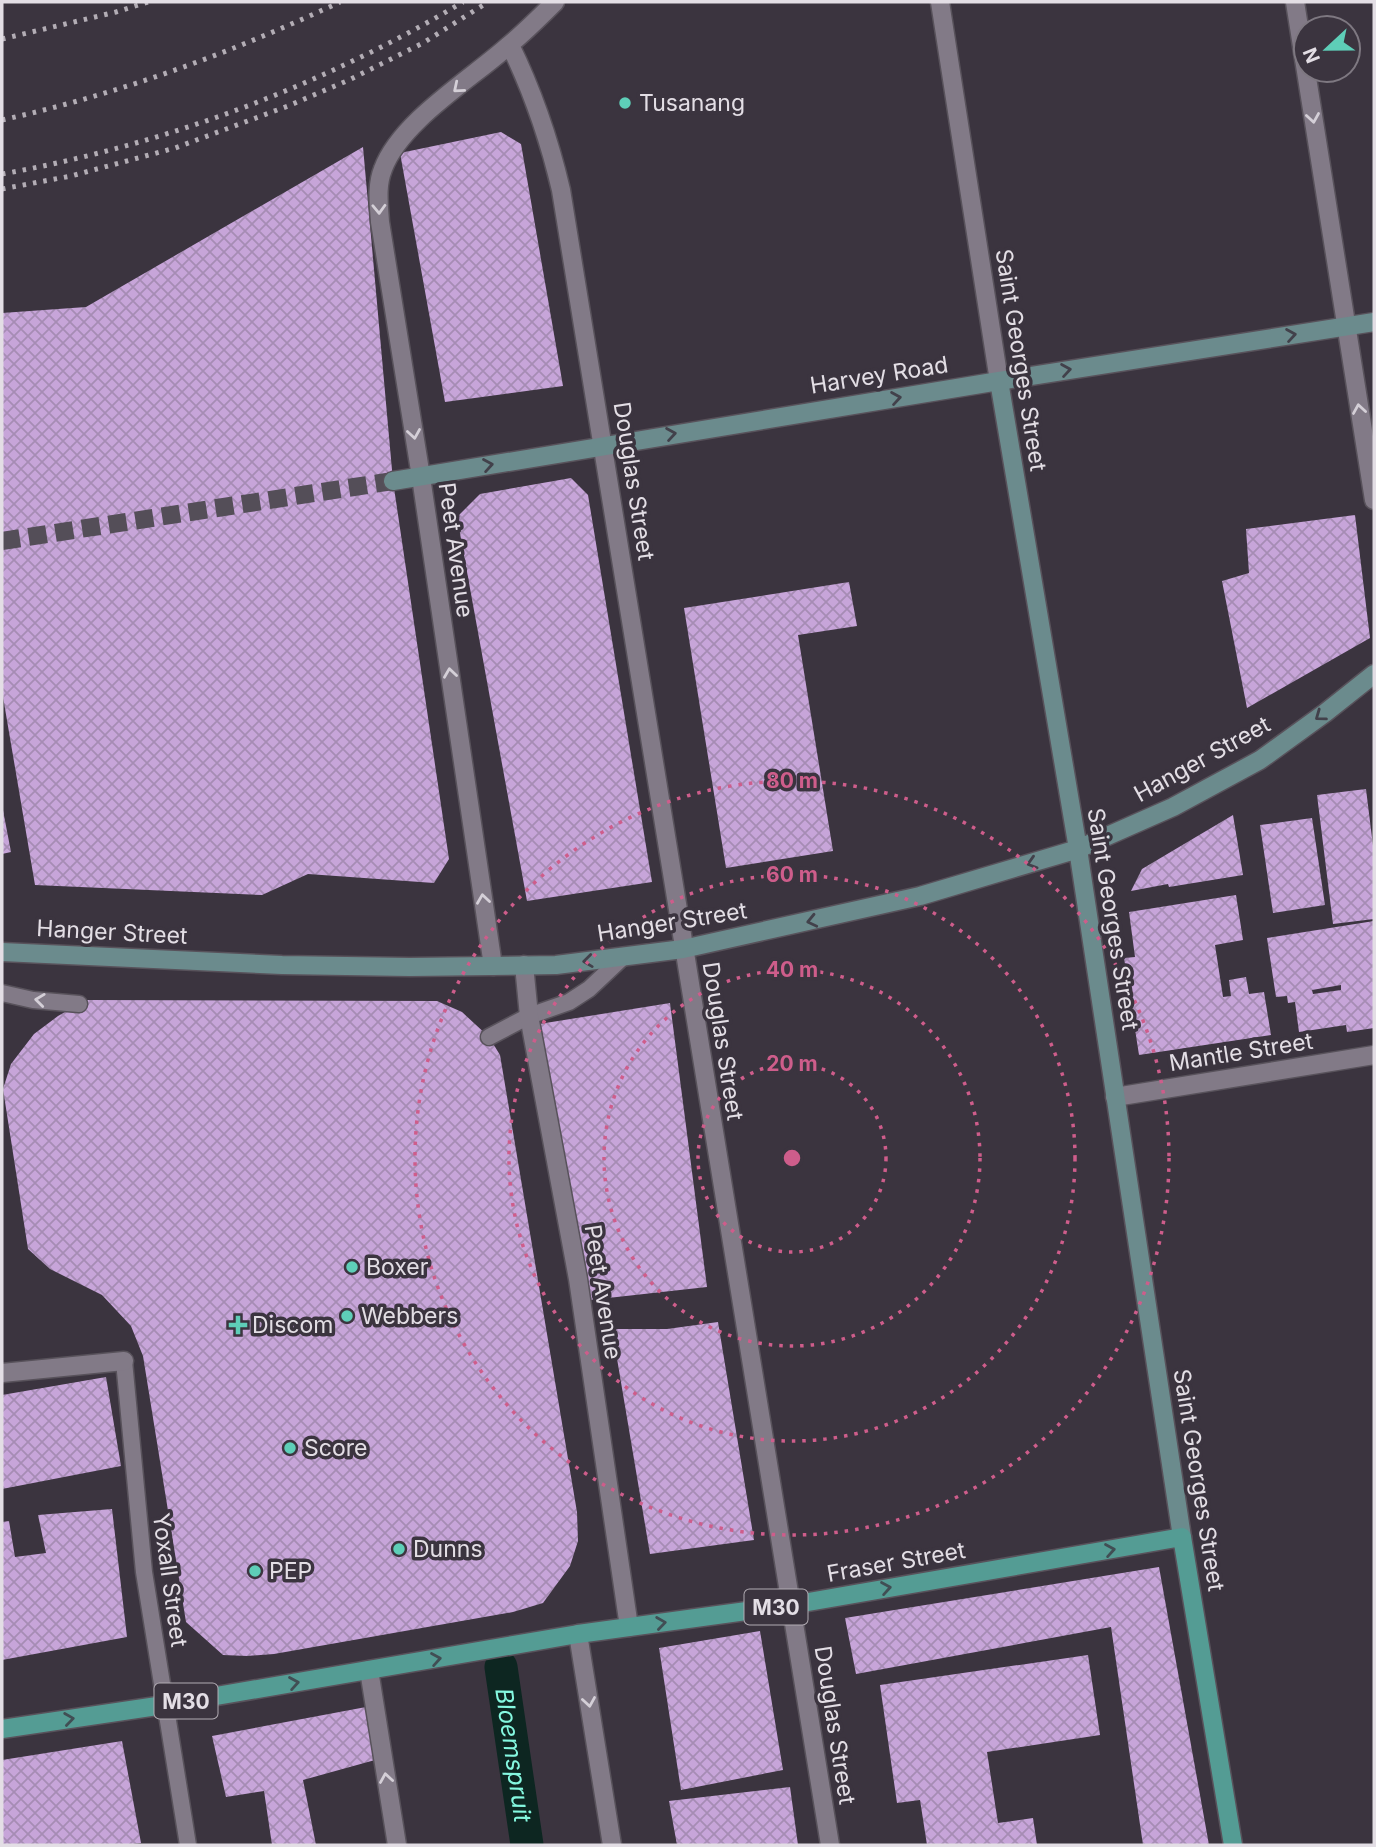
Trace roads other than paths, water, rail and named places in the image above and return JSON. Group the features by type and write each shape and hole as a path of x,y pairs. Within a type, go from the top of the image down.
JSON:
{"main road":[{"name":"Harvey Road","path":"393,481 1374,322"},
{"name":"Saint Georges Street","path":"999,381 1078,849 1182,1537 1233,1845"},
{"name":"Hanger Street","path":"2,952 282,965 493,966 556,965 683,950 920,896 1078,849 1173,807 1260,760 1374,674"},
{"name":"Fraser Street","path":"369,1670 578,1634 791,1605 1182,1537"},
{"name":"M30","path":"2,1728 164,1705 369,1670"}],"street":[{"name":"Peet Avenue","path":"493,966 421,477 380,222 378,193 382,170 396,145 414,124 510,45 555,2"},
{"name":"Saint Georges Street","path":"940,2 999,381"},
{"path":"1295,2 1374,500"},
{"name":"Douglas Street","path":"510,45 532,90 549,139 561,190 830,1845"},
{"name":"Peet Avenue","path":"524,965 529,1016 578,1279 629,1627"},
{"name":"Mantle Street","path":"1115,1097 1374,1055"},
{"path":"2,1373 124,1361"},
{"path":"578,1634 612,1845"},
{"path":"369,1670 397,1845"}],"lane":[{"path":"489,1037 529,1016 569,1002 589,989 623,957"},
{"path":"2,993 33,1000 79,1004"},
{"name":"Yoxall Street","path":"124,1361 143,1559 188,1845"}],"waterway":[{"name":"Bloemspruit","path":"501,1667 527,1845"}],"tunnel":[{"path":"2,541 393,481"}],"railway":[{"path":"2,39 148,2"},
{"path":"2,120 132,85 216,55 340,2"},
{"path":"2,174 123,147 240,109 354,60 463,2"},
{"path":"2,189 71,176 175,148 288,106 349,80 423,43 488,2"}],"place":[{"name":"Tusanang","path":"625,103"},
{"name":"Boxer","path":"352,1267"},
{"name":"Webbers","path":"347,1316"},
{"name":"Discom","path":"238,1325"},
{"name":"Score","path":"290,1448"},
{"name":"Dunns","path":"399,1549"},
{"name":"PEP","path":"255,1571"}]}
